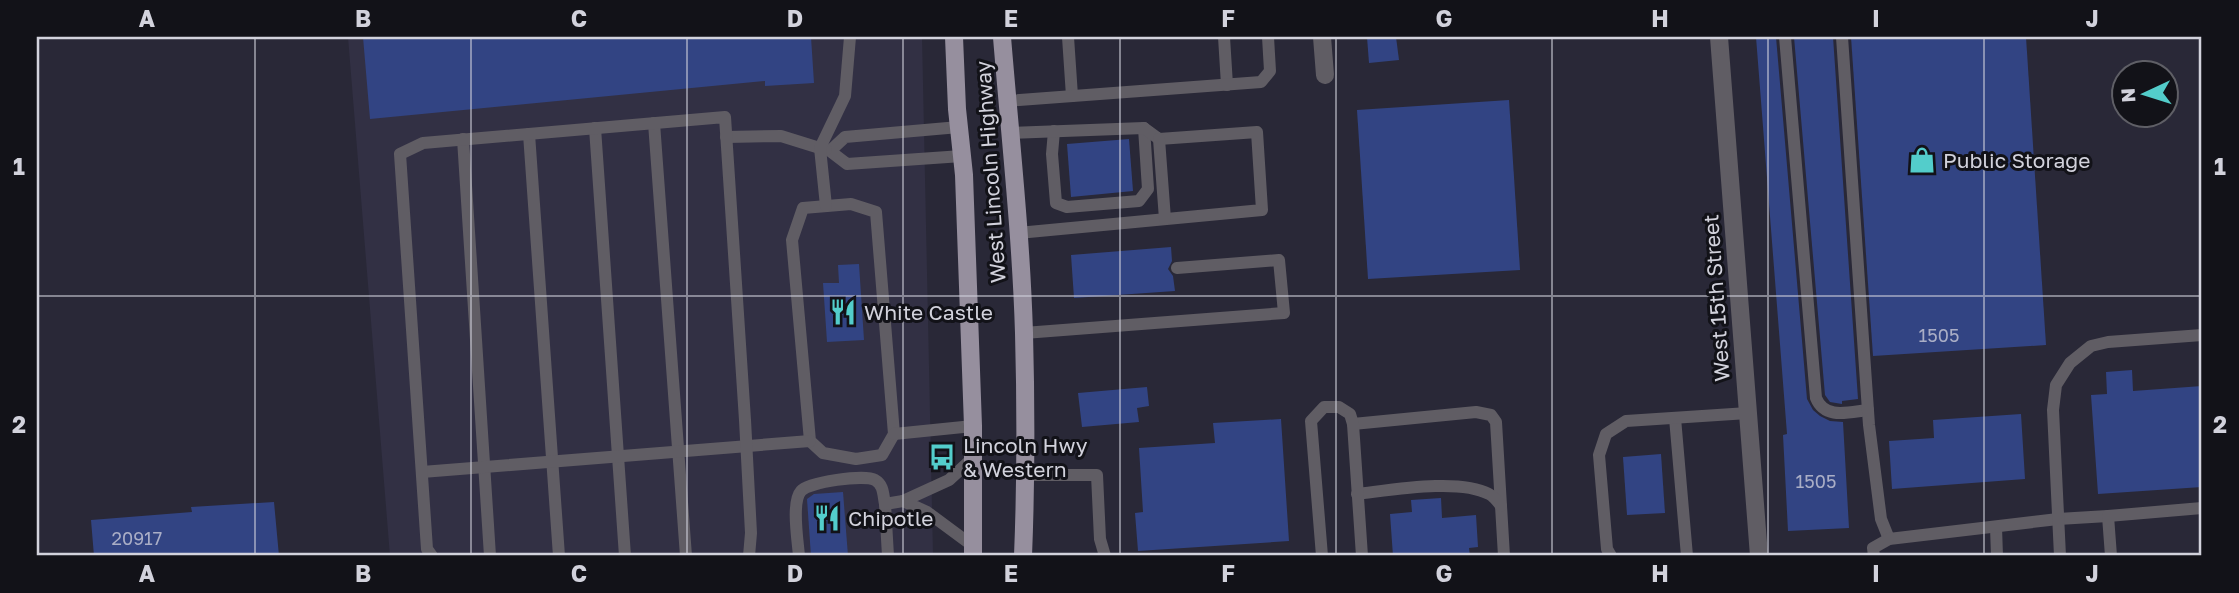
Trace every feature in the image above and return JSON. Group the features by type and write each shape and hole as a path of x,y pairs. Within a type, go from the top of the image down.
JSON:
{"main road":[{"name":"West Lincoln Highway","path":"954,37 962,156 973,426 973,551"},
{"name":"West Lincoln Highway","path":"1002,37 1024,332 1026,475 1023,556"}],"street":[{"path":"1322,37 1325,75"},
{"name":"West 15th Street","path":"1719,37 1759,556"}],"lane":[{"path":"826,206 825,149 845,96 850,37"},
{"path":"1068,37 1072,96"},
{"path":"1224,37 1227,85"},
{"path":"1007,101 1261,82 1270,71 1268,37"},
{"path":"1786,37 1816,398 1819,407 1830,414 1868,410"},
{"path":"1842,37 1868,410 1879,507 1889,539"},
{"path":"426,554 400,154 424,143 724,117 751,533 749,556"},
{"path":"654,123 687,556"},
{"path":"825,149 845,137 959,127"},
{"path":"595,128 625,556"},
{"path":"1054,131 1052,154 1056,203 1067,207 1139,201 1148,189 1144,128"},
{"path":"1010,133 1144,128 1159,139 1256,132 1262,210 1018,233"},
{"path":"529,134 559,556"},
{"path":"726,137 781,136 825,149 847,164 962,156"},
{"path":"463,139 490,556"},
{"path":"1159,139 1165,219"},
{"path":"851,204 876,212 894,433 882,455 856,459 822,453 810,441 792,240 803,208 851,204"},
{"path":"1024,332 1284,313 1279,260 1177,268"},
{"path":"2060,556 2053,410 2056,385 2070,363 2091,346 2108,342 2202,335"},
{"path":"1322,556 1311,421 1324,407 1339,407 1350,414 1353,424 1362,556"},
{"path":"1353,424 1464,412 1484,412 1491,415 1496,422 1504,556"},
{"path":"1611,556 1607,549 1599,455 1606,434 1626,421 1748,413"},
{"path":"1675,418 1687,556"},
{"path":"894,433 973,426"},
{"path":"422,472 810,441"},
{"path":"885,504 904,501 949,481 974,457"},
{"path":"1026,475 1097,475 1100,539 1105,556"},
{"path":"799,556 796,502 799,492 810,484 867,477 876,480 882,487 888,556"},
{"path":"1357,494 1437,486 1467,488 1489,494 1501,506"},
{"path":"904,501 927,512 973,551"},
{"path":"1874,556 1873,548 1889,539 2058,519 2202,508"},
{"path":"2108,516 2111,556"},
{"path":"1996,527 1997,556"}],"shaded area":[{"path":"348,37 922,37 933,556 390,556"}],"building":[{"path":"363,37 811,37 814,83 765,86 765,81 370,119"},
{"path":"1367,37 1396,37 1399,60 1369,63"},
{"path":"1756,37 1776,37 1807,399 1820,416 1830,421 1843,422 1849,528 1788,531 1783,435 1787,434"},
{"path":"1794,37 1833,37 1858,399 1842,401 1842,404 1830,402 1825,395"},
{"path":"1851,37 2026,37 2046,345 1873,356"},
{"path":"1509,100 1520,270 1368,279 1357,110"},
{"path":"1129,139 1133,191 1071,197 1067,144"},
{"path":"1171,247 1172,261 1168,269 1173,276 1175,291 1074,298 1071,255"},
{"name":"White Castle","path":"859,264 864,340 827,342 823,283 839,283 838,265"},
{"path":"2132,370 2133,391 2202,386 2202,487 2098,494 2091,395 2107,394 2106,372"},
{"path":"1147,387 1149,406 1137,408 1139,422 1082,427 1078,393"},
{"path":"2021,414 2025,479 1892,489 1889,441 1934,438 1933,420"},
{"path":"1281,419 1289,541 1138,551 1135,513 1143,512 1139,448 1215,443 1213,423"},
{"path":"1661,454 1665,513 1627,515 1623,457"},
{"name":"Chipotle","path":"843,492 848,556 811,556 807,499 814,494"},
{"path":"1441,498 1442,518 1476,515 1478,547 1469,548 1470,556 1393,556 1390,514 1412,512 1411,500"},
{"path":"274,502 279,556 94,556 91,520 192,512 191,507"}],"place":[{"name":"Public Storage","path":"1922,160"},
{"name":"White Castle","path":"843,312"},
{"name":"Lincoln Hwy & Western","path":"942,457"},
{"name":"Chipotle","path":"827,518"}]}
